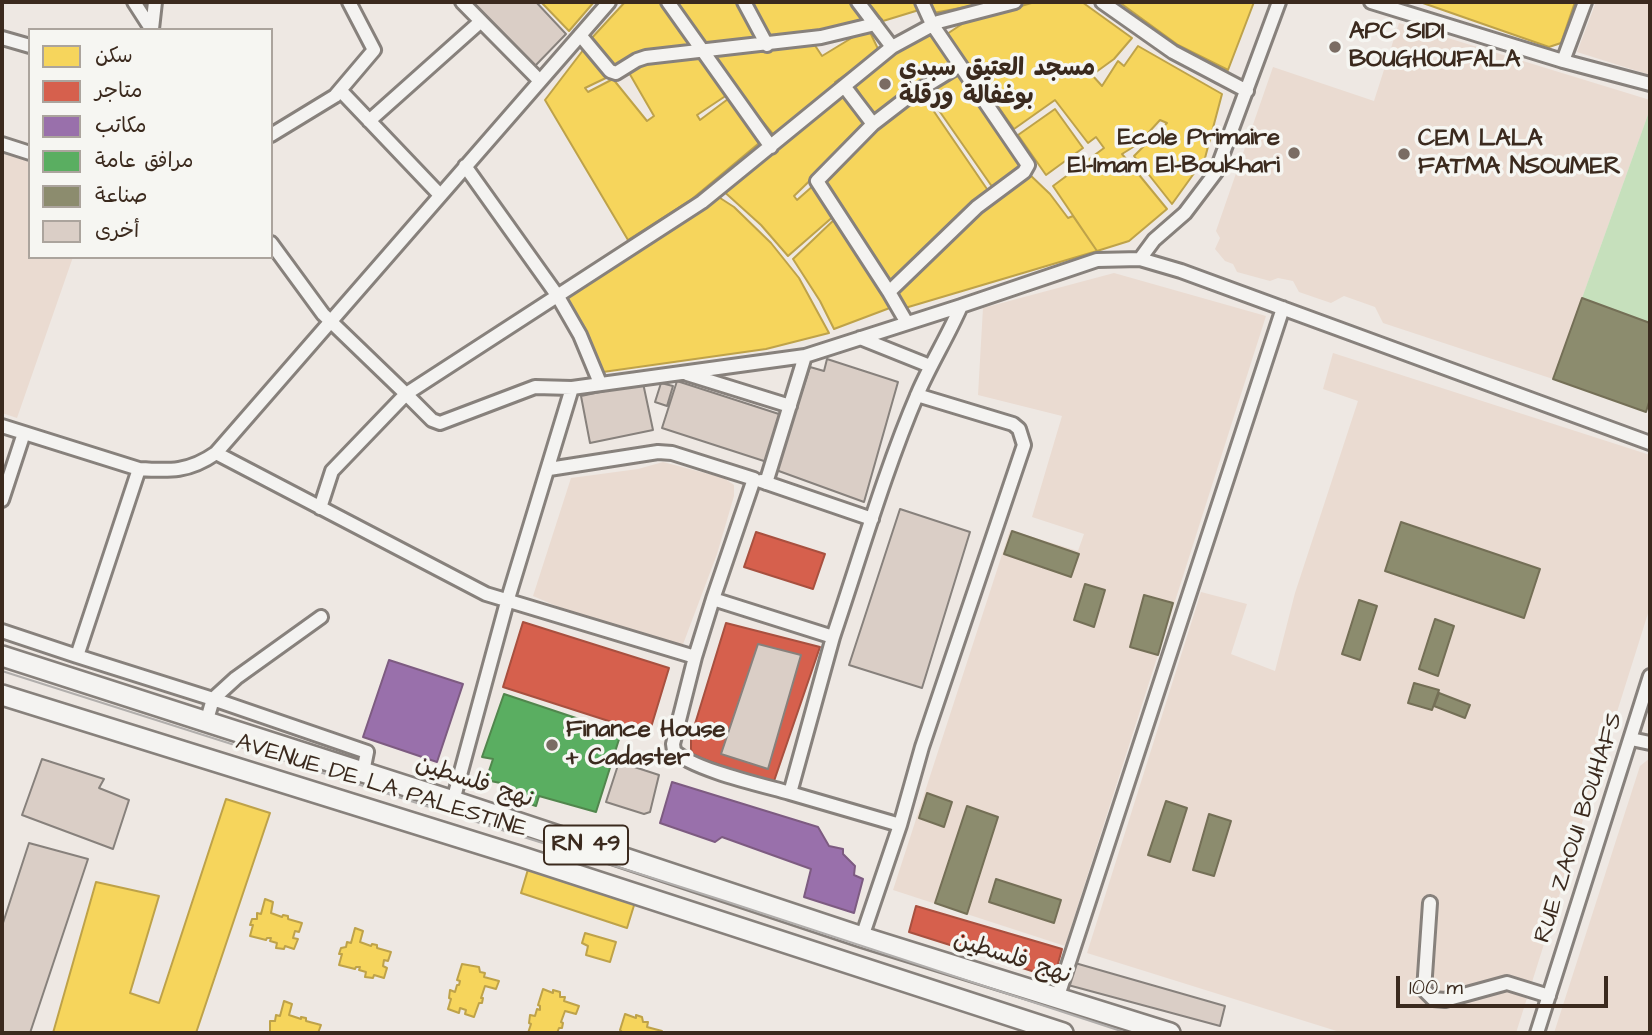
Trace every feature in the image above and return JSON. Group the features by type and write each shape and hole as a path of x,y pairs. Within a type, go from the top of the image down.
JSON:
{"main road":[{"name":"نهج فلسطين","path":"2,656 453,801 862,937 1170,1033"},
{"name":"AVENUE DE LA PALESTINE","path":"2,695 519,856 1063,1033"}],"street":[{"path":"134,2 149,28"},
{"path":"149,28 155,2"},
{"path":"273,134 329,100 374,50 349,2"},
{"path":"462,2 540,81"},
{"path":"2,426 139,469 181,470 201,463 216,453 609,2"},
{"path":"668,2 771,147"},
{"path":"744,2 767,45"},
{"path":"858,2 892,47"},
{"path":"889,292 977,208 1024,172 1028,165 932,24 922,2"},
{"path":"320,508 332,471 406,394 702,202 892,47 932,24 1015,2"},
{"path":"1102,2 1173,52 1247,91"},
{"path":"1140,259 1154,240 1185,213 1216,172 1279,2"},
{"path":"1371,2 1563,61 1650,84"},
{"path":"1563,61 1585,2"},
{"path":"369,121 480,22"},
{"path":"580,35 613,73 646,57 767,45 821,37 875,24"},
{"path":"2,38 28,45"},
{"path":"907,323 853,234 817,183 873,124 908,97 960,65"},
{"path":"844,86 873,124"},
{"path":"340,90 440,195"},
{"path":"2,144 28,152"},
{"path":"465,166 557,295 580,335 600,383"},
{"path":"273,246 323,314 432,421 440,422 535,387 572,388 806,356 1097,260 1140,259 1181,271 1650,443"},
{"path":"790,793 834,637 872,519 917,395 961,306"},
{"path":"1057,999 1283,308"},
{"path":"860,338 930,366"},
{"path":"806,356 790,406 713,599 695,657 673,744 674,751 681,757 722,774 900,825"},
{"path":"683,372 790,406"},
{"path":"453,801 507,602 572,388"},
{"path":"862,937 900,825 922,747 1024,445 1019,429 1013,424 917,395"},
{"path":"2,500 24,433"},
{"path":"549,469 658,452 672,453 872,519"},
{"path":"216,453 486,594 695,657"},
{"path":"78,656 139,469"},
{"path":"713,599 834,637"},
{"path":"206,723 213,699 236,678 321,617"},
{"path":"2,631 367,752 363,772"},
{"name":"RUE ZAOUI BOUHAFS","path":"1537,1033 1650,676"},
{"path":"1631,738 1650,743"},
{"path":"1430,903 1424,990 1433,999 1445,1000 1507,983 1549,996"}],"shaded area":[{"path":"1596,2 1650,2 1650,75 1577,52"},
{"path":"1399,23 1650,100 1650,109 1553,379 1383,323 1375,307 1344,296 1331,303 1299,292 1293,281 1278,278 1270,281 1237,272 1233,264 1225,261 1215,249 1220,238 1216,231 1273,67 1374,101"},
{"path":"2,153 28,161 28,259 72,259 17,418 2,413"},
{"path":"1114,273 1266,316 1065,946 893,890 1010,530 1078,551 1084,534 1032,517 1062,416 978,395 983,308"},
{"path":"1333,353 1650,455 1650,607 1516,1033 1343,1033 1087,953 1201,592 1247,604 1231,654 1275,671 1295,593 1358,401 1323,389"},
{"path":"663,462 724,478 734,485 734,496 717,554 682,647 582,617 533,596 571,478 638,469"},
{"path":"1650,758 1650,1033 1554,1033 1640,766"}],"green space":[{"path":"1650,109 1650,323 1582,298"}],"building: سكن":[{"path":"541,2 594,2 569,31"},
{"path":"625,2 665,2 697,48 615,71 589,41"},
{"path":"675,2 739,2 761,40 708,46"},
{"path":"749,2 849,2 864,22 769,40"},
{"path":"868,2 915,2 919,10 883,21"},
{"path":"928,2 993,2 933,13"},
{"path":"1035,2 1082,2 1132,38 1114,59 1092,75 1102,86 1118,61 1124,66 1138,46 1222,94 1205,158 1172,204 1134,156 1167,123 1160,120 1138,144 1122,154 1167,209 1129,241 1097,251 1053,186 1104,148 1096,137 1088,143 1055,100 1014,129 947,34 965,22"},
{"path":"1119,2 1254,2 1228,70 1178,45"},
{"path":"1420,2 1575,2 1561,43 1549,47"},
{"path":"868,28 879,51 835,82 837,87 773,134 737,91 713,54 812,41 822,56"},
{"path":"931,28 953,62 903,93 875,117 853,83 881,60"},
{"path":"587,45 610,76 585,88 588,92 613,79 647,121 654,116 628,71 638,61 702,54 730,93 697,115 700,120 732,96 764,139 692,199 628,240 545,100"},
{"path":"960,70 1024,165 993,188 924,89"},
{"path":"842,91 869,123 794,196 797,200 814,185 835,215 788,256 761,225 720,188"},
{"path":"922,94 989,192 888,284 820,181 899,107"},
{"path":"1055,109 1083,148 1046,175 1018,135"},
{"path":"1027,172 1050,194 1068,218 1073,216 1097,251 905,308 895,291 983,206"},
{"path":"717,196 734,207 771,243 799,278 829,333 766,349 603,372 566,297"},
{"path":"838,216 895,306 834,329 793,259"},
{"path":"226,799 270,813 196,1033 53,1033 96,882 159,896 130,993 159,1003"},
{"path":"529,866 636,899 627,928 521,893"},
{"path":"265,899 273,902 271,913 288,916 288,919 302,923 299,932 295,931 293,938 298,939 294,949 285,946 284,949 276,948 277,943 270,941 271,938 266,940 250,936 252,919 257,919 257,913 261,914"},
{"path":"355,928 363,931 360,942 377,945 377,948 391,952 388,961 384,960 383,966 387,968 384,978 374,975 373,978 365,977 366,972 359,970 360,967 355,969 339,965 341,948 346,947 347,942 351,943"},
{"path":"585,933 616,942 610,962 586,955 588,946 582,943"},
{"path":"462,964 479,967 480,972 485,973 484,977 499,981 496,989 485,986 482,1003 479,1003 474,1017 465,1014 466,1010 460,1008 459,1013 448,1009 450,990 455,992 459,985 460,981 457,980"},
{"path":"543,989 553,993 553,990 560,992 560,997 565,997 564,1001 579,1006 576,1014 565,1011 562,1028 559,1028 557,1033 528,1033 530,1015 535,1016 537,1009 540,1010 538,1005"},
{"path":"284,1001 292,1004 289,1015 306,1018 306,1021 321,1025 318,1033 270,1033 270,1021 275,1021 276,1015 280,1016"},
{"path":"625,1014 642,1017 643,1022 648,1022 647,1027 662,1031 623,1033 620,1030"}],"building: متاجر":[{"path":"756,532 825,554 813,589 744,567"},
{"path":"523,622 669,668 649,734 503,687"},
{"path":"726,623 820,647 773,784 703,759 693,754 691,749 691,737"},
{"path":"916,906 1062,949 1054,978 909,932"}],"building: مكاتب":[{"path":"389,660 463,684 437,762 363,737"},
{"path":"672,782 818,827 829,846 843,849 843,854 855,866 854,875 863,879 854,913 804,897 811,869 722,837 715,842 660,823"}],"building: مرافق عامة":[{"name":"Finance House + Cadaster","path":"504,694 621,733 596,812 539,796 536,806 502,795 505,784 486,780 493,759 482,757"}],"building: صناعة":[{"path":"1582,298 1650,323 1650,399 1646,412 1553,379"},
{"path":"1401,522 1540,569 1524,618 1385,571"},
{"path":"1012,531 1079,554 1071,577 1004,554"},
{"path":"1085,584 1105,590 1094,627 1074,620"},
{"path":"1144,595 1173,603 1158,655 1130,647"},
{"path":"1359,600 1377,606 1360,660 1342,654"},
{"path":"1435,619 1454,626 1438,676 1419,669"},
{"path":"1414,683 1439,690 1432,710 1408,703"},
{"path":"1439,693 1470,705 1465,718 1434,706"},
{"path":"927,793 952,802 944,827 919,818"},
{"path":"1166,801 1187,808 1170,862 1148,855"},
{"path":"967,806 998,817 967,914 935,903"},
{"path":"1209,814 1231,821 1214,876 1193,870"},
{"path":"996,879 1061,900 1054,923 989,902"}],"building: أخرى":[{"path":"536,2 566,34 534,67 471,4"},
{"path":"827,359 898,382 864,502 776,470 810,367 824,371"},
{"path":"677,381 782,415 767,462 662,428"},
{"path":"643,383 653,430 590,443 581,396"},
{"path":"661,383 673,386 667,406 655,402"},
{"path":"900,509 970,532 922,688 849,665"},
{"path":"758,644 801,655 768,769 721,754"},
{"path":"42,759 104,779 99,788 129,800 113,849 22,815"},
{"path":"619,762 659,775 650,812 644,814 606,802"},
{"path":"29,843 88,859 30,1033 2,1033 2,926"},
{"path":"1075,963 1225,1006 1220,1026 1068,985"}],"tram line":[{"path":"2,671 728,902 1127,1033"}],"place":[{"name":"APC SIDI BOUGHOUFALA","path":"1335,47"},
{"name":"مسجد العتيق سبدي بوغفالة ورقلة","path":"885,84"},
{"name":"Ecole Primaire El-Imam El-Boukhari","path":"1294,153"},
{"name":"CEM LALA FATMA NSOUMER","path":"1404,154"},
{"name":"Finance House + Cadaster","path":"552,745"}]}
